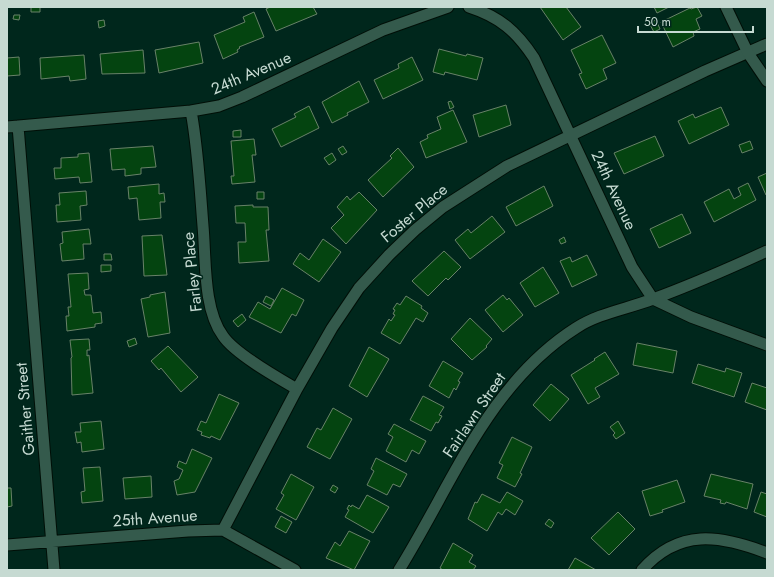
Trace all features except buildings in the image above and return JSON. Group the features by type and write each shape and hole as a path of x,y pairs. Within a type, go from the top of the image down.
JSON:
{"street":[{"name":"24th Avenue","path":"13,126 191,111 219,106 383,30 448,7"},
{"name":"24th Avenue","path":"469,7 499,20 521,41 534,58 632,267 652,300"},
{"path":"726,7 748,53 767,81"},
{"name":"Foster Place","path":"223,530 297,389 332,328 359,288 389,255 410,235 443,207 468,189 507,166 705,71 767,44"},
{"name":"Farley Place","path":"191,111 198,156 207,281 211,309 216,325 226,341 273,375 297,389"},
{"name":"Gaither Street","path":"13,126 54,570"},
{"name":"Fairlawn Street","path":"399,570 476,435 503,395 524,371 577,327 607,314 652,300 767,251"},
{"path":"652,300 691,317 767,345"},
{"name":"25th Avenue","path":"7,545 188,530 223,530 295,570"},
{"path":"642,570 651,560 670,546 690,539 714,538 747,545 767,553"}]}
